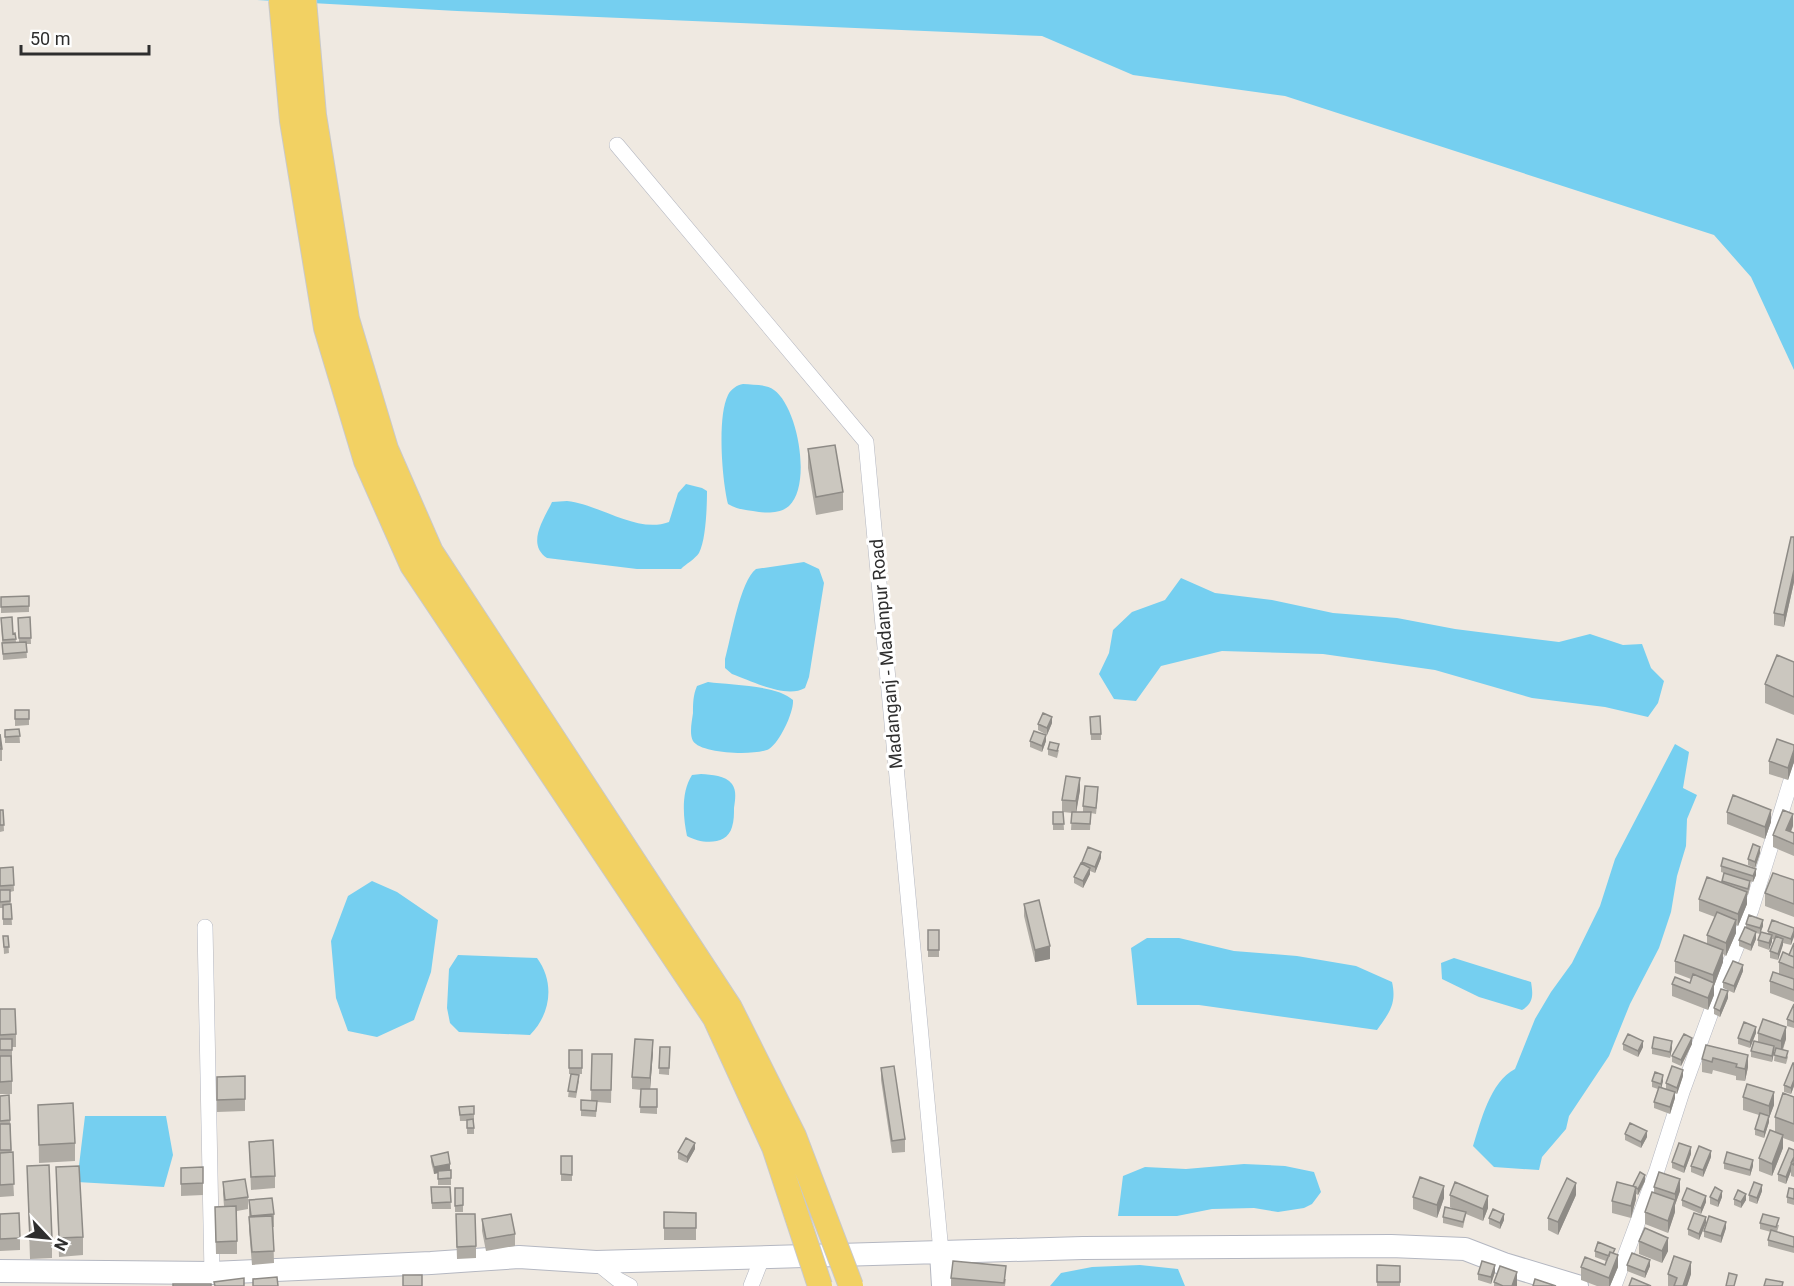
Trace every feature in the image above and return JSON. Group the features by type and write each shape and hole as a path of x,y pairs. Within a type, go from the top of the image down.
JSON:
{"main road":[{"path":"281,0 292,121 326,328 366,461 412,565 715,1018 774,1147 820,1286"},
{"path":"304,0 314,115 347,319 386,449 431,552 730,1008 794,1136 851,1286"}],"street":[{"name":"Madanganj - Madanpur Road","path":"617,145 866,442 941,1252"},
{"path":"1614,1286 1657,1170 1682,1092 1751,909 1794,771"},
{"path":"205,927 212,1273"},
{"path":"0,1271 212,1273 519,1257 596,1262 1118,1248 1391,1246 1465,1249 1504,1264 1577,1286"},
{"path":"941,1252 943,1286"},
{"path":"751,1286 762,1258"},
{"path":"596,1262 630,1286"}],"water":[{"path":"257,0 1794,0 1794,370 1751,277 1714,235 1285,96 1133,75 1042,36 457,11"},
{"path":"743,384 763,386 774,390 790,412 795,429 801,465 800,481 796,496 789,506 779,511 759,512 739,509 728,504 722,465 723,418 729,393"},
{"path":"686,484 707,491 706,514 699,553 681,569 637,569 547,558 538,546 537,539 541,523 552,502 579,503 631,521 657,525 669,522 678,493"},
{"path":"804,562 819,569 824,583 809,677 805,688 797,691 779,690 732,674 725,668 725,659 741,597 750,575 756,569"},
{"path":"1181,578 1215,593 1272,600 1333,613 1397,618 1455,629 1559,642 1590,634 1623,645 1642,644 1651,668 1664,681 1658,703 1648,717 1605,707 1532,698 1435,670 1323,654 1222,651 1161,666 1136,701 1114,699 1099,674 1109,653 1113,630 1132,612 1165,600"},
{"path":"708,682 776,691 793,700 789,719 782,734 769,749 753,753 717,751 706,749 693,741 691,731 695,693 697,686"},
{"path":"1675,744 1689,752 1683,788 1697,795 1687,819 1686,846 1677,876 1671,912 1659,948 1630,1004 1609,1056 1569,1116 1566,1129 1542,1157 1539,1170 1494,1167 1473,1146 1483,1114 1499,1083 1515,1069 1535,1019 1572,963 1600,906 1615,859"},
{"path":"701,774 726,779 735,790 732,827 725,838 713,842 699,841 687,836 684,813 686,789 692,775"},
{"path":"372,881 397,892 438,920 431,972 414,1020 377,1037 348,1031 336,998 331,941 348,896"},
{"path":"1147,938 1179,938 1234,951 1297,956 1356,966 1392,982 1393,1002 1377,1030 1199,1005 1137,1005 1131,948"},
{"path":"458,955 537,958 546,977 548,998 542,1017 530,1035 459,1032 450,1023 447,1008 449,969"},
{"path":"1454,958 1531,982 1531,1001 1522,1010 1479,997 1442,979 1441,963"},
{"path":"85,1116 166,1116 173,1155 164,1187 77,1182"},
{"path":"1244,1164 1285,1166 1314,1172 1321,1192 1312,1204 1304,1208 1278,1212 1254,1208 1212,1209 1177,1216 1118,1216 1123,1176 1145,1167 1186,1169"},
{"path":"1140,1265 1178,1269 1185,1286 1050,1286 1061,1273 1092,1267"}],"building":[{"path":"835,445 843,492 816,497 808,449"},
{"path":"1791,537 1794,537 1794,570 1784,615 1774,613"},
{"path":"29,596 29,606 1,607 1,597"},
{"path":"12,617 13,634 15,633 16,639 3,640 1,618"},
{"path":"30,617 31,638 19,638 18,618"},
{"path":"26,642 27,652 3,654 2,643"},
{"path":"1777,655 1794,662 1794,697 1765,684"},
{"path":"15,710 29,710 29,719 15,719"},
{"path":"1043,713 1052,717 1047,728 1038,724"},
{"path":"1100,716 1101,734 1091,734 1090,717"},
{"path":"19,729 20,736 5,737 5,730"},
{"path":"1034,731 1046,735 1042,746 1030,741"},
{"path":"1777,739 1794,745 1788,768 1769,761"},
{"path":"1050,742 1059,744 1057,751 1048,749"},
{"path":"1066,776 1080,778 1076,801 1062,800"},
{"path":"1085,786 1098,787 1096,808 1083,806"},
{"path":"1733,795 1771,810 1765,827 1727,812"},
{"path":"0,810 3,810 4,825 0,825"},
{"path":"1783,810 1793,814 1786,830 1794,833 1794,844 1773,835"},
{"path":"1053,812 1063,812 1064,824 1053,824"},
{"path":"1072,812 1091,812 1090,824 1071,823"},
{"path":"1753,844 1760,847 1755,862 1748,859"},
{"path":"1088,847 1101,852 1095,867 1082,862"},
{"path":"1723,858 1756,869 1753,876 1721,866"},
{"path":"1081,863 1090,868 1083,881 1074,877"},
{"path":"13,867 14,885 0,886 0,868"},
{"path":"1724,873 1750,881 1748,889 1722,881"},
{"path":"1773,873 1794,880 1794,904 1765,893"},
{"path":"1707,877 1747,892 1738,914 1699,899"},
{"path":"0,890 10,890 10,901 0,902"},
{"path":"1039,900 1050,946 1035,950 1024,904"},
{"path":"11,904 12,919 3,919 3,905"},
{"path":"1717,912 1736,920 1726,943 1707,935"},
{"path":"1749,915 1763,920 1760,928 1746,924"},
{"path":"1772,920 1794,928 1791,939 1768,931"},
{"path":"1745,927 1756,932 1751,945 1739,940"},
{"path":"928,930 939,930 939,950 928,950"},
{"path":"1761,932 1772,935 1769,943 1758,940"},
{"path":"1684,935 1723,950 1713,975 1675,961"},
{"path":"3,936 8,936 9,947 4,947"},
{"path":"1776,936 1783,939 1778,954 1770,951"},
{"path":"1794,943 1794,957 1789,955"},
{"path":"1783,952 1794,957 1794,968 1779,962"},
{"path":"1733,961 1743,965 1734,986 1723,982"},
{"path":"1773,972 1794,979 1794,990 1770,981"},
{"path":"1693,974 1714,983 1708,998 1672,984 1675,977 1690,983"},
{"path":"1721,989 1728,991 1720,1011 1714,1008"},
{"path":"1794,1004 1794,1022 1787,1019"},
{"path":"0,1009 15,1009 16,1034 0,1035"},
{"path":"1763,1019 1786,1027 1781,1041 1758,1033"},
{"path":"1744,1022 1756,1027 1750,1042 1738,1038"},
{"path":"1628,1034 1643,1041 1638,1051 1623,1044"},
{"path":"1684,1034 1692,1038 1681,1060 1672,1056"},
{"path":"1654,1037 1672,1041 1670,1052 1652,1048"},
{"path":"0,1039 12,1039 12,1050 0,1050"},
{"path":"635,1039 653,1040 650,1078 632,1077"},
{"path":"1754,1041 1774,1046 1772,1056 1751,1051"},
{"path":"1706,1045 1748,1055 1745,1069 1736,1067 1737,1064 1713,1058 1712,1062 1702,1059"},
{"path":"660,1047 670,1047 669,1068 659,1068"},
{"path":"1776,1048 1788,1051 1786,1058 1774,1055"},
{"path":"569,1050 582,1050 582,1068 569,1068"},
{"path":"592,1054 612,1054 611,1090 591,1090"},
{"path":"0,1056 11,1056 12,1081 0,1082"},
{"path":"1793,1063 1794,1080 1791,1088 1784,1085"},
{"path":"894,1066 905,1139 892,1141 881,1068"},
{"path":"1672,1066 1683,1070 1677,1088 1666,1083"},
{"path":"1655,1072 1663,1075 1661,1084 1652,1081"},
{"path":"571,1074 579,1075 576,1092 568,1091"},
{"path":"245,1076 245,1099 217,1100 217,1077"},
{"path":"1747,1084 1774,1092 1769,1106 1743,1097"},
{"path":"1659,1087 1675,1092 1670,1107 1654,1102"},
{"path":"641,1089 657,1089 657,1107 640,1107"},
{"path":"1783,1093 1794,1097 1794,1124 1775,1117"},
{"path":"9,1095 10,1120 0,1121 0,1096"},
{"path":"581,1100 597,1101 596,1111 581,1110"},
{"path":"73,1103 75,1143 39,1145 38,1105"},
{"path":"474,1106 474,1114 460,1115 459,1107"},
{"path":"1760,1113 1769,1116 1764,1132 1755,1129"},
{"path":"473,1119 474,1128 467,1128 467,1120"},
{"path":"1630,1123 1647,1131 1641,1142 1625,1134"},
{"path":"0,1124 10,1124 11,1150 0,1150"},
{"path":"1770,1130 1783,1135 1772,1164 1759,1158"},
{"path":"686,1138 695,1143 687,1157 678,1152"},
{"path":"273,1140 275,1176 251,1177 249,1142"},
{"path":"1679,1143 1691,1147 1684,1167 1672,1162"},
{"path":"1699,1146 1711,1151 1703,1170 1691,1166"},
{"path":"1789,1148 1794,1150 1794,1157 1786,1177 1778,1174"},
{"path":"13,1152 14,1184 0,1185 0,1153"},
{"path":"448,1152 450,1164 434,1167 431,1156"},
{"path":"1727,1152 1753,1160 1750,1170 1724,1163"},
{"path":"561,1156 572,1156 572,1175 561,1174"},
{"path":"49,1165 52,1239 30,1240 27,1166"},
{"path":"79,1166 83,1237 59,1238 56,1167"},
{"path":"203,1167 203,1183 181,1184 181,1168"},
{"path":"451,1170 451,1178 438,1179 438,1171"},
{"path":"1640,1172 1645,1175 1638,1189 1633,1186"},
{"path":"1659,1172 1680,1179 1675,1194 1654,1187"},
{"path":"1420,1177 1444,1186 1437,1205 1413,1197"},
{"path":"1567,1178 1576,1183 1558,1222 1548,1218"},
{"path":"245,1179 248,1197 225,1200 223,1182"},
{"path":"1455,1182 1488,1196 1483,1209 1450,1195"},
{"path":"1617,1182 1636,1187 1631,1206 1612,1201"},
{"path":"1754,1182 1762,1185 1757,1198 1749,1195"},
{"path":"431,1187 450,1187 451,1202 432,1203"},
{"path":"1715,1187 1722,1191 1718,1201 1710,1197"},
{"path":"455,1188 463,1188 463,1205 455,1206"},
{"path":"1687,1188 1706,1196 1701,1208 1682,1200"},
{"path":"1789,1188 1794,1189 1794,1199 1787,1197"},
{"path":"1738,1190 1746,1194 1741,1202 1734,1199"},
{"path":"1652,1192 1675,1200 1668,1221 1645,1212"},
{"path":"272,1198 274,1214 251,1216 249,1200"},
{"path":"236,1206 237,1241 216,1242 215,1207"},
{"path":"1445,1207 1466,1212 1463,1222 1443,1217"},
{"path":"1493,1209 1504,1214 1500,1223 1489,1218"},
{"path":"664,1212 696,1213 696,1228 664,1228"},
{"path":"19,1213 20,1238 0,1239 0,1214"},
{"path":"1694,1213 1706,1217 1699,1234 1688,1229"},
{"path":"456,1214 475,1214 476,1246 457,1247"},
{"path":"511,1214 515,1234 486,1239 482,1219"},
{"path":"1763,1214 1779,1218 1776,1227 1760,1223"},
{"path":"272,1216 274,1251 252,1252 249,1217"},
{"path":"1709,1216 1726,1222 1721,1236 1704,1231"},
{"path":"1645,1228 1668,1238 1662,1251 1639,1241"},
{"path":"1771,1230 1794,1237 1794,1247 1768,1240"},
{"path":"1598,1242 1615,1249 1613,1253 1610,1252 1609,1256 1595,1251"},
{"path":"1610,1252 1618,1255 1609,1278 1581,1267 1585,1257 1605,1265"},
{"path":"1632,1253 1650,1260 1645,1272 1627,1265"},
{"path":"1674,1256 1691,1262 1683,1286 1674,1286 1677,1278 1668,1274"},
{"path":"953,1261 1006,1266 1004,1283 951,1278"},
{"path":"1482,1261 1495,1265 1491,1277 1478,1274"},
{"path":"1377,1265 1400,1266 1400,1282 1377,1282"},
{"path":"1500,1266 1517,1272 1512,1286 1503,1286 1494,1282"},
{"path":"1729,1273 1737,1275 1734,1286 1726,1286"},
{"path":"403,1275 422,1275 422,1286 403,1286"},
{"path":"277,1277 278,1286 253,1286 253,1279"},
{"path":"244,1278 244,1286 215,1286 214,1282"},
{"path":"1632,1278 1651,1286 1629,1286"},
{"path":"1535,1279 1556,1286 1533,1286"},
{"path":"1766,1279 1783,1282 1782,1286 1764,1286"},
{"path":"173,1284 211,1284 211,1286 173,1286"}]}
